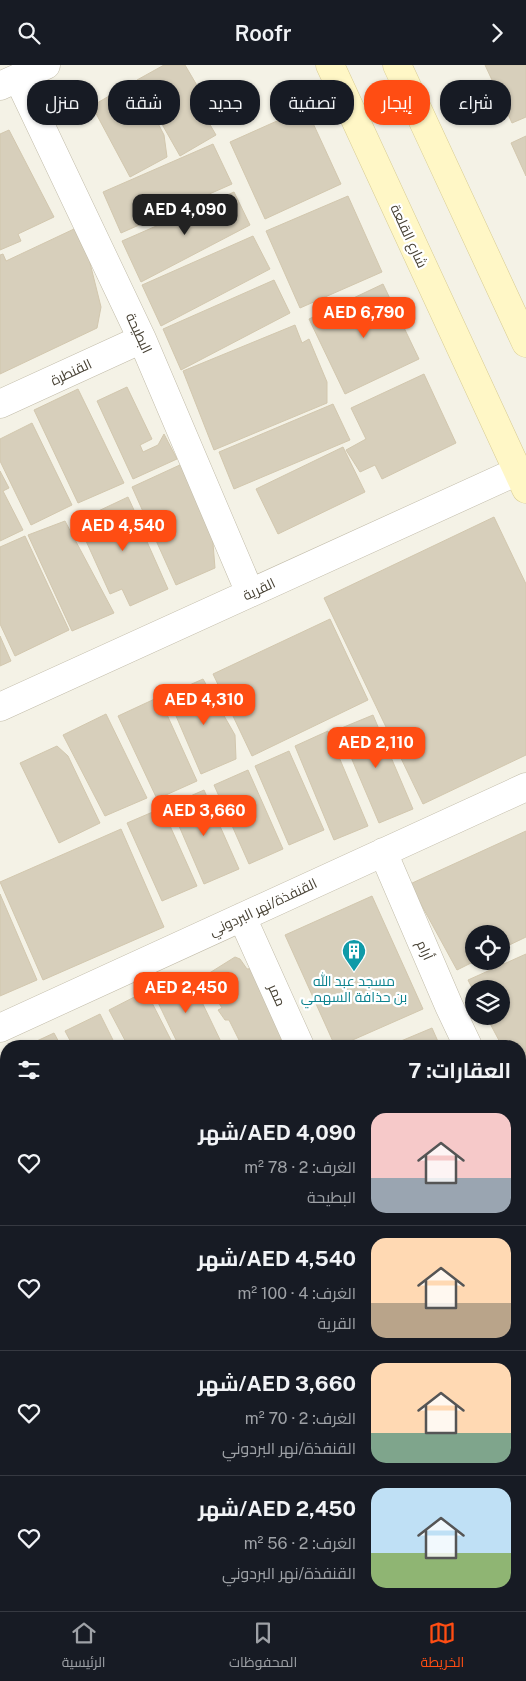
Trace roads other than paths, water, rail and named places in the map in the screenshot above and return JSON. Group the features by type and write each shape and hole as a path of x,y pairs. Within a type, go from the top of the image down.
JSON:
{"street":[{"path":"9,82 46,65"},
{"name":"شارع القلعة","path":"330,65 522,480"},
{"path":"397,65 526,343"},
{"name":"البطيحة","path":"9,82 142,339 250,593"},
{"name":"القنطرة","path":"0,404 142,339"},
{"name":"القرية","path":"0,707 250,593 522,480"},
{"name":"القنفذة/نهر البردوني","path":"0,1027 526,787"},
{"name":"أرام","path":"383,852 465,1040"},
{"name":"ممر","path":"242,917 297,1040"}],"place":[{"name":"مسجد عبد الله بن حذافة السهمي","path":"354,972"}]}
